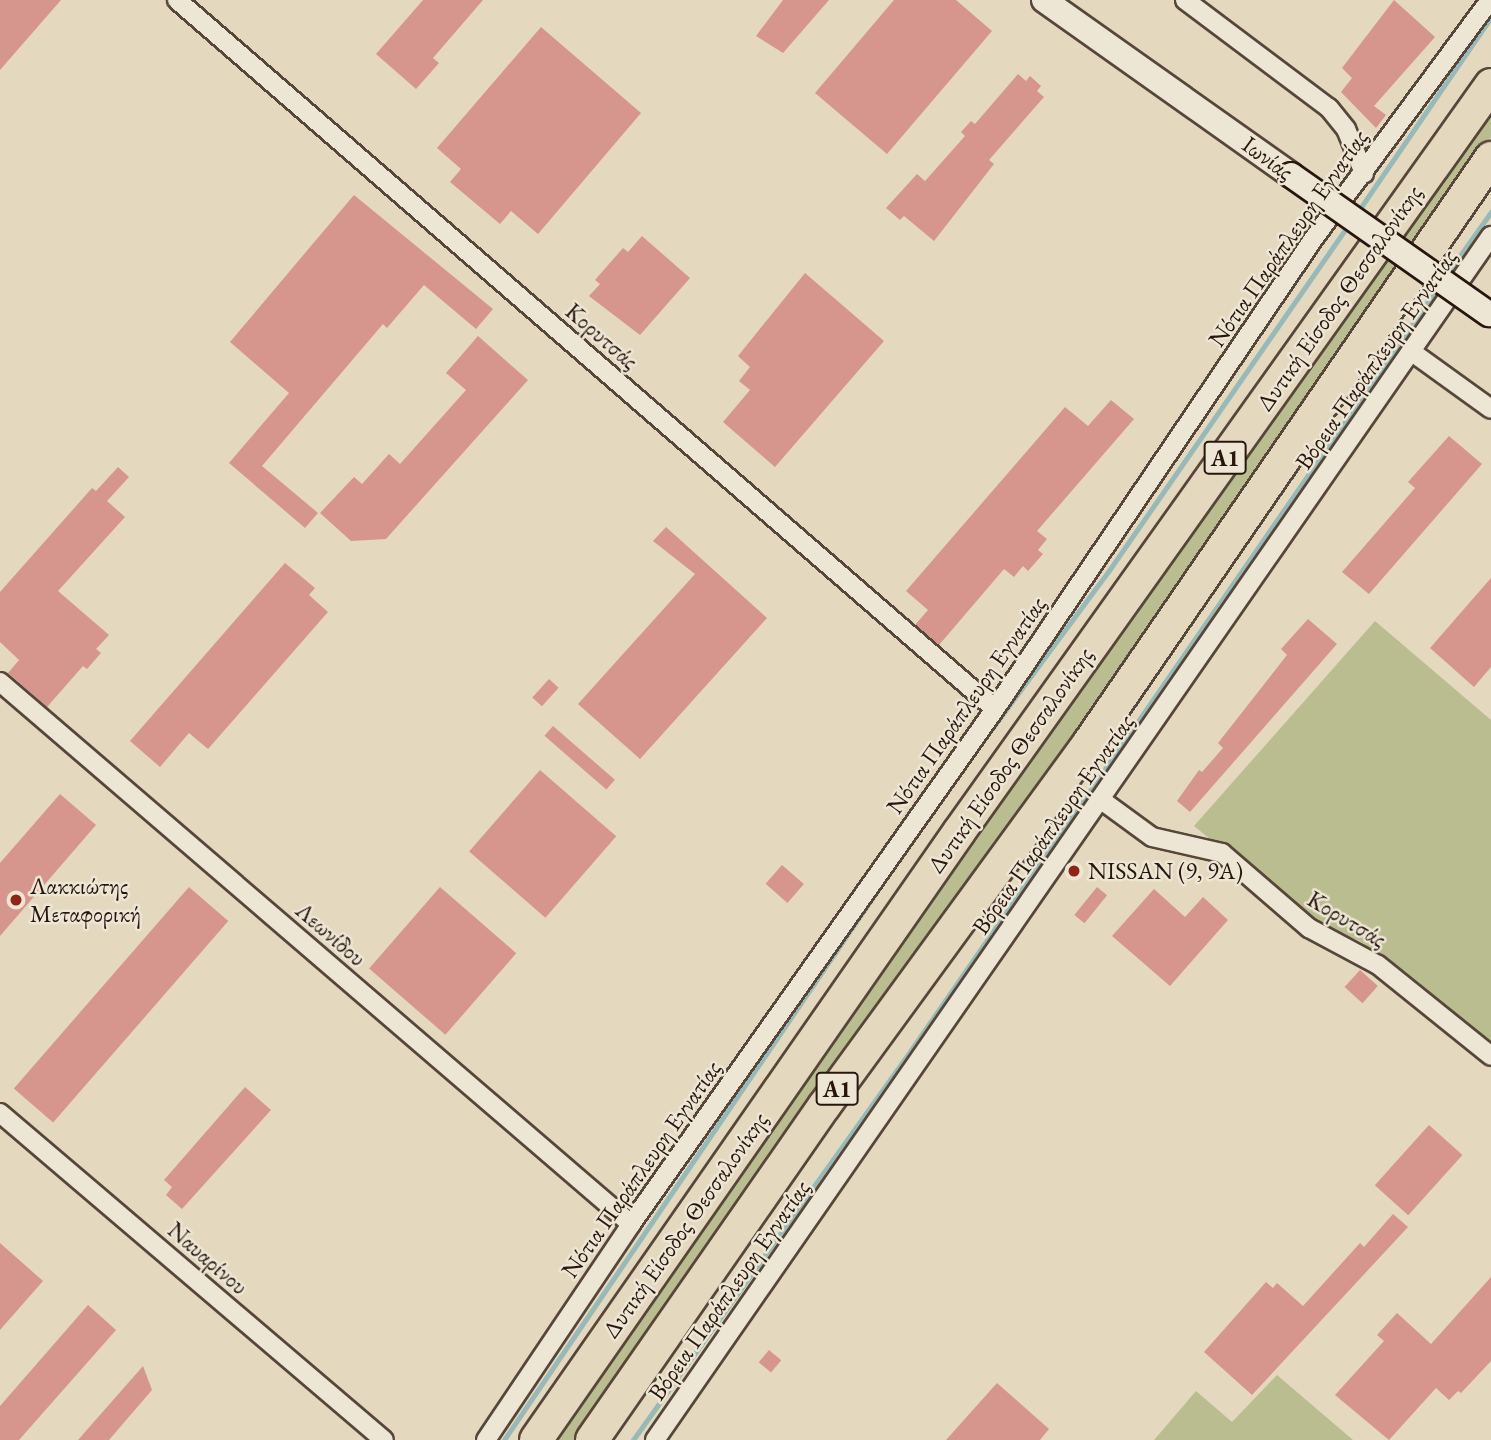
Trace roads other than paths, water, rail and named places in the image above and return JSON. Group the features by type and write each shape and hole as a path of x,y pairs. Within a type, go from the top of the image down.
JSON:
{"highway":[{"name":"Δυτική Είσοδος Θεσσαλονίκης","path":"536,1440 959,832 1491,85"},
{"name":"Δυτική Είσοδος Θεσσαλονίκης","path":"592,1440 825,1105 1089,743 1491,158"}],"street":[{"name":"Κορυτσάς","path":"177,0 995,709"},
{"name":"Ιωνίας","path":"1044,0 1490,315"},
{"path":"1185,0 1329,108 1346,129 1364,173"},
{"name":"Νότια Παράπλευρη Εγνατίας","path":"486,1440 631,1224 995,709 1314,238 1490,0"},
{"name":"Βόρεια Παράπλευρη Εγνατίας","path":"655,1440 1491,236"},
{"path":"1412,352 1491,409"},
{"name":"Λεωνίδου","path":"0,682 631,1224"},
{"name":"Κορυτσάς","path":"1100,799 1152,837 1222,853 1309,928 1378,965 1491,1056"},
{"name":"Ναυαρίνου","path":"0,1112 384,1440"}],"waterway":[{"path":"1357,213 1491,17"},
{"path":"1447,274 1491,212"},
{"path":"991,730 1108,572 1348,226"},
{"path":"633,1440 911,1050 1438,287"},
{"path":"504,1440 879,888"}],"place":[{"name":"NISSAN (9, 9Α)","path":"1074,871"},
{"name":"Λακκιώτης Μεταφορική","path":"16,900"}]}
